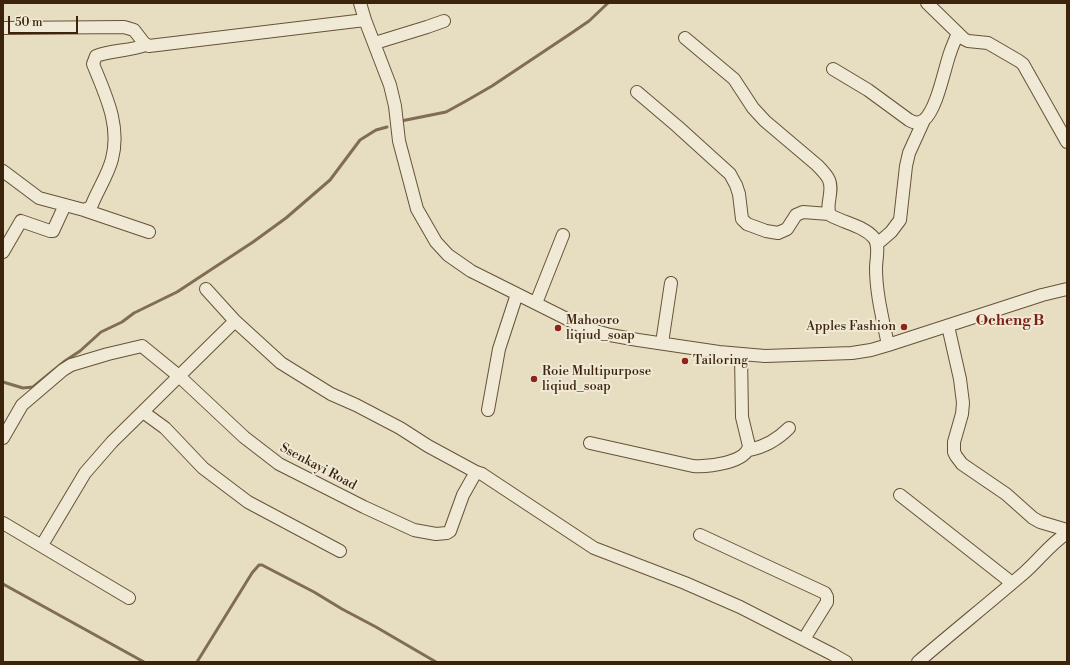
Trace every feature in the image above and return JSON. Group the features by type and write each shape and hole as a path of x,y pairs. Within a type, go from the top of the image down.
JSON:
{"street":[{"path":"360,3 390,85 395,106 399,142 417,209 436,242 448,255 471,271 585,328 610,335 719,352 765,356 852,353 871,350 1042,295 1067,290"},
{"path":"927,3 964,40 988,43 1023,64 1067,142"},
{"path":"84,210 91,207 106,173 112,159 114,141 114,124 109,104 93,64 96,56 104,53 139,48 146,45 149,46 365,20"},
{"path":"375,43 444,21"},
{"path":"3,28 124,27 134,30 146,45"},
{"path":"877,244 891,232 900,220 909,152 942,83 949,55 958,33"},
{"path":"685,38 734,79 753,108 765,121 822,170 829,180 829,214"},
{"path":"833,70 868,90 909,120 915,123 924,120"},
{"path":"637,92 730,174 739,194 742,219 747,224 766,231 778,233 787,229 796,215 803,212 829,214 838,220 867,232 874,238 877,244 876,273 880,304 888,345"},
{"path":"3,171 39,198 84,210 149,232"},
{"path":"3,252 21,221 50,231 53,230 65,205"},
{"path":"536,303 563,235"},
{"path":"662,343 671,284"},
{"path":"206,289 236,321 281,363 331,394 400,428 428,446 482,474 594,548 740,607 846,662"},
{"path":"488,410 500,349 517,294"},
{"path":"42,545 85,473 112,442 236,321"},
{"path":"948,326 964,403 954,442 954,452 956,456 962,464 1006,494 1033,518 1040,522 1067,530"},
{"name":"Ssenkayi Road","path":"3,438 22,404 63,370 71,365 142,346 180,376 244,437 279,464 364,507 414,530 436,534 450,532 463,496 476,472"},
{"path":"741,354 742,417 749,450"},
{"path":"143,412 165,428 203,468 248,502 340,551"},
{"path":"590,443 686,464 706,466 720,464 738,458 749,450 761,448 789,428"},
{"path":"900,495 1012,583"},
{"path":"3,523 129,598"},
{"path":"918,662 1028,570 1054,542 1067,533"},
{"path":"700,534 824,593 827,597 827,602 804,639"}],"waterway":[{"path":"401,121 446,112 466,101 492,86 589,21 608,3"},
{"path":"3,382 23,388 33,387 80,351 101,332 122,322 134,313 177,292 253,242 286,218 330,180 360,140 376,130 387,127"},
{"path":"197,662 252,573 259,565 262,565 314,592 436,662"},
{"path":"3,584 144,662"}],"place":[{"name":"Apples Fashion","path":"904,327"},
{"name":"Mahooro liqiud_soap","path":"558,328"},
{"name":"Tailoring","path":"685,361"},
{"name":"Roie Multipurpose liqiud_soap","path":"534,379"}],"district":[{"name":"Ocheng B","path":"1010,321"}]}
